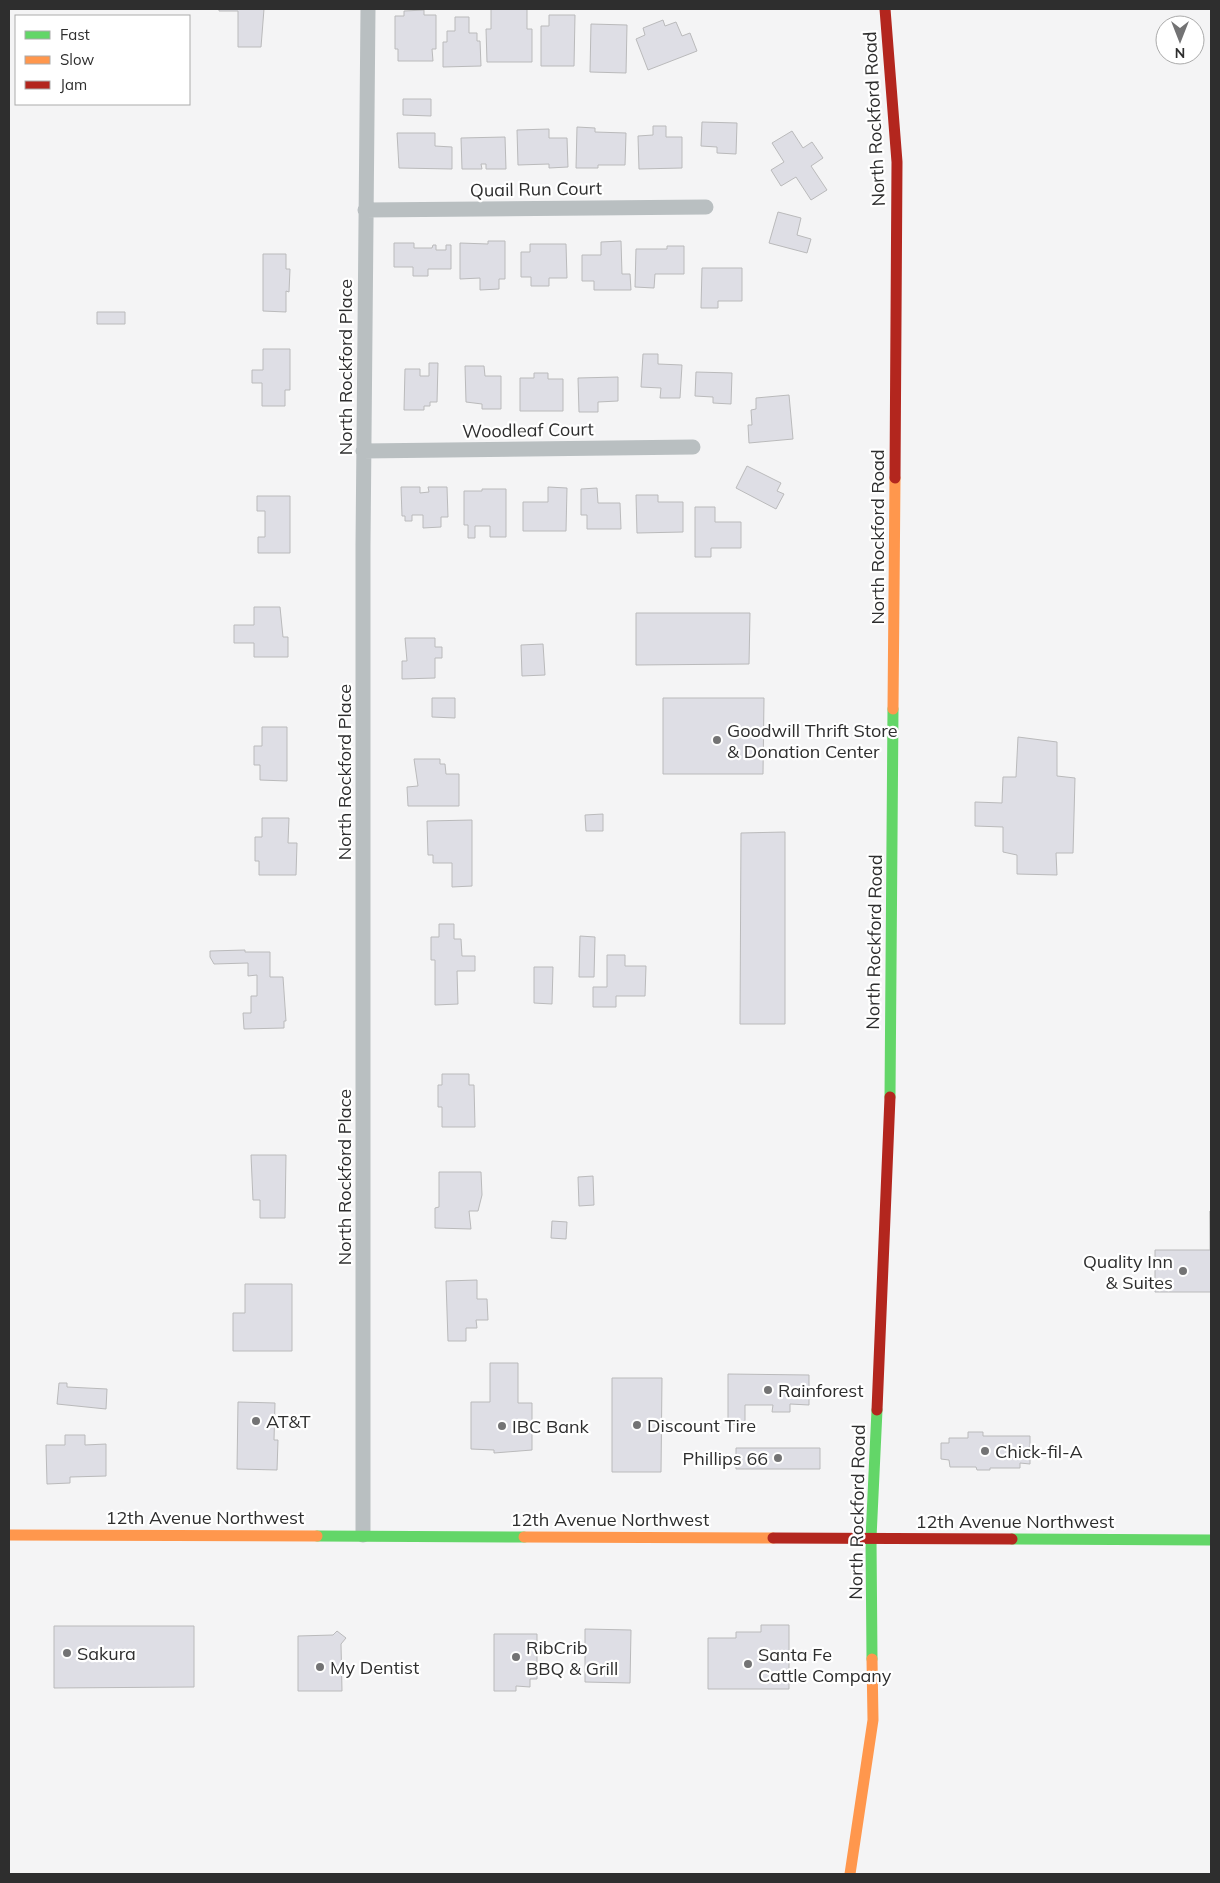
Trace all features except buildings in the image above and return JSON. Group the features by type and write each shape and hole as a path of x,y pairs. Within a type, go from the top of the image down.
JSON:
{"street":[{"name":"North Rockford Place","path":"363,1535 364,451 368,9"},
{"name":"North Rockford Road","path":"850,1874 873,1720 872,1538 890,1122 898,162 885,9"},
{"name":"Quail Run Court","path":"366,210 706,206"},
{"name":"Woodleaf Court","path":"364,451 693,447"},
{"name":"12th Avenue Northwest","path":"9,1535 1211,1540"}],"traffic: fast":[{"path":"890,1097 893,709"},
{"path":"872,1659 871,1538 877,1410"},
{"path":"317,1536 524,1537"},
{"path":"1012,1539 1211,1540"}],"traffic: slow":[{"path":"893,709 895,478"},
{"path":"9,1535 317,1536"},
{"path":"524,1537 773,1538"},
{"path":"850,1874 873,1720 872,1659"}],"traffic: jam":[{"path":"885,9 897,162 895,478"},
{"path":"877,1410 890,1097"},
{"path":"773,1538 1012,1539"}],"place":[{"name":"Goodwill Thrift Store & Donation Center","path":"717,740"},
{"name":"Quality Inn & Suites","path":"1183,1271"},
{"name":"Rainforest","path":"768,1390"},
{"name":"AT&T","path":"256,1421"},
{"name":"Discount Tire","path":"637,1425"},
{"name":"IBC Bank","path":"502,1426"},
{"name":"Chick-fil-A","path":"985,1451"},
{"name":"Phillips 66","path":"778,1458"},
{"name":"Sakura","path":"67,1653"},
{"name":"RibCrib BBQ & Grill","path":"516,1657"},
{"name":"Santa Fe Cattle Company","path":"748,1664"},
{"name":"My Dentist","path":"320,1667"}]}
